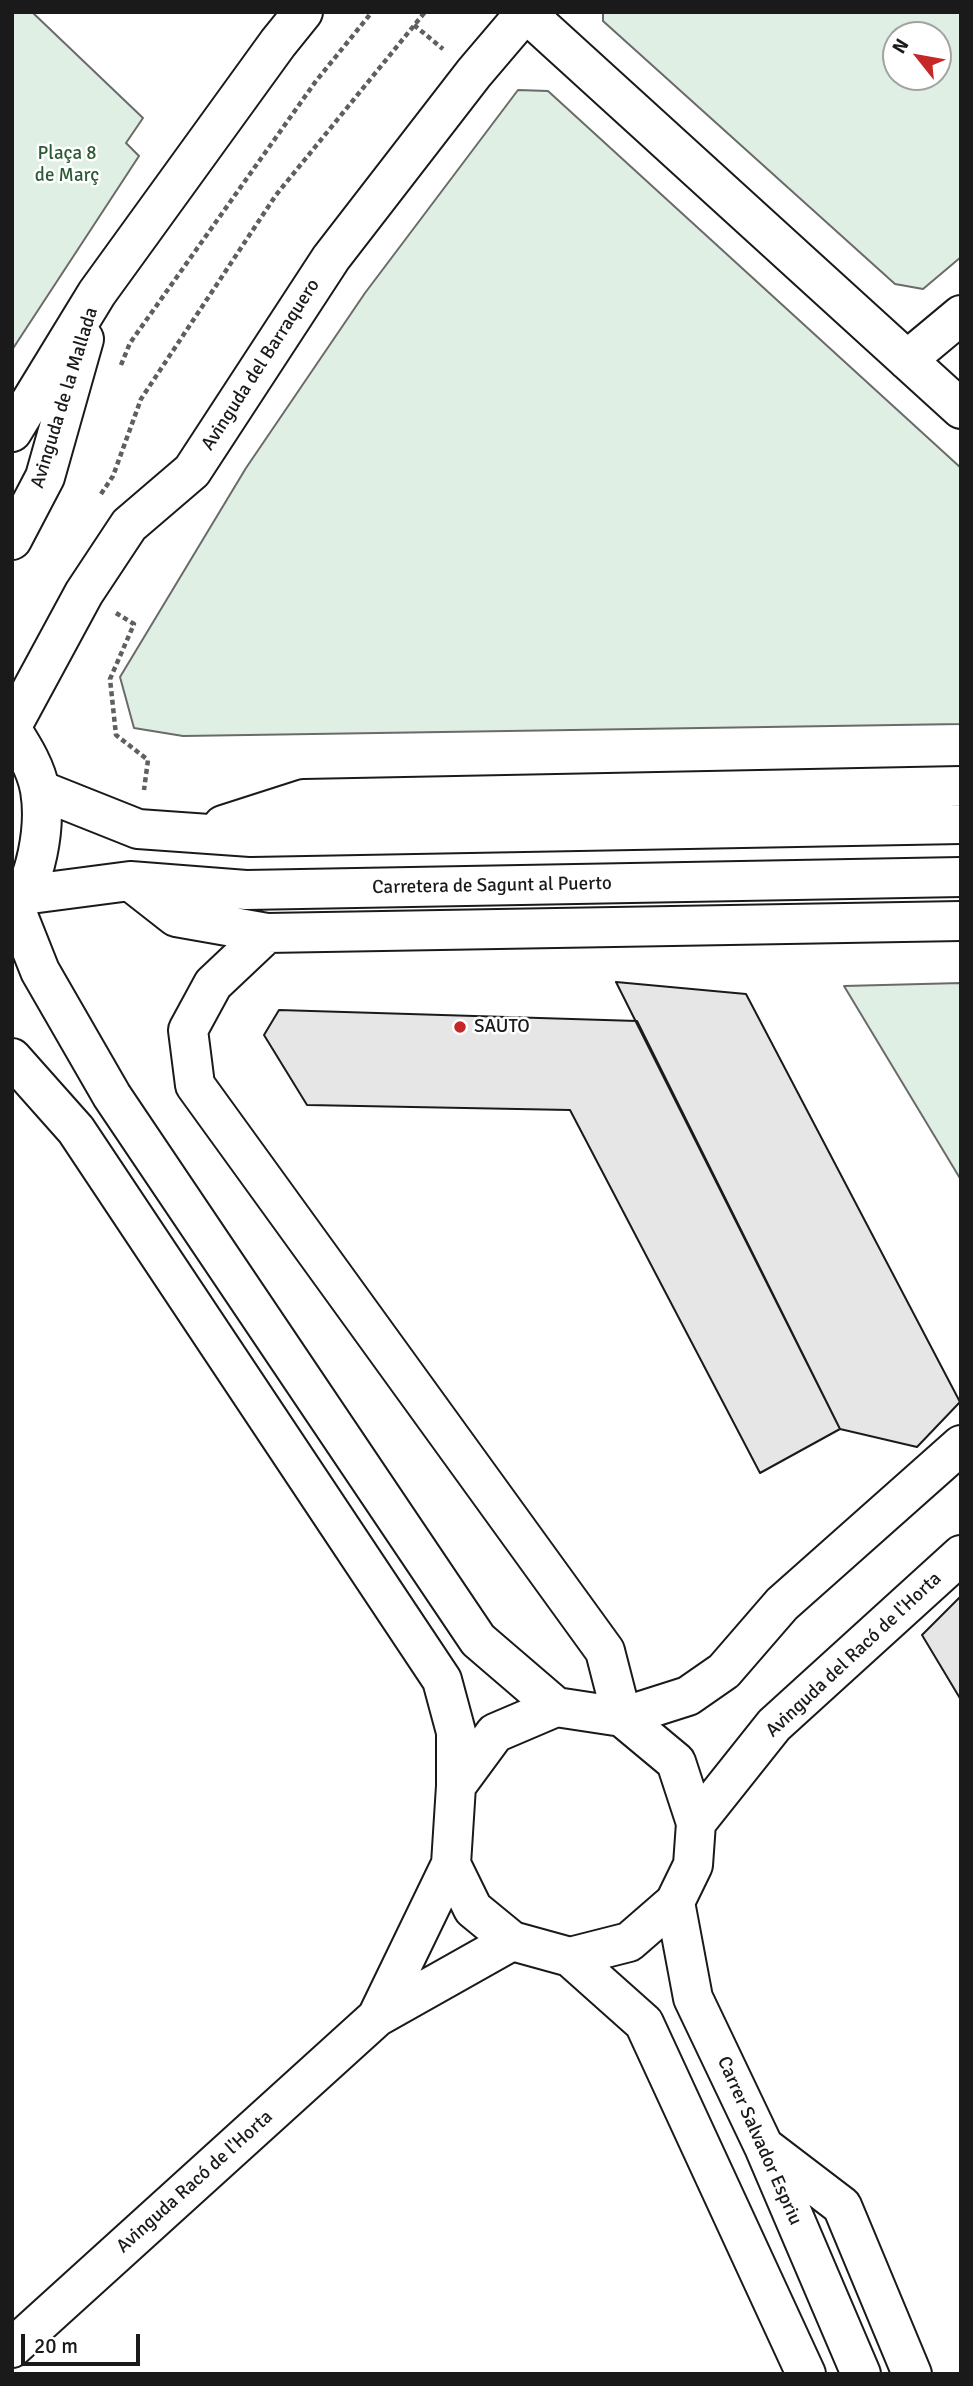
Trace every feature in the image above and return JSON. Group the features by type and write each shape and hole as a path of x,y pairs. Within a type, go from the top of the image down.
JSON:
{"street":[{"path":"12,432 97,293 303,12"},
{"path":"525,12 961,409"},
{"name":"Avinguda del Barraquero","path":"12,728 84,593 129,525 192,471 331,258 474,73 525,12"},
{"name":"Avinguda de la Mallada","path":"12,540 45,477 97,293"},
{"path":"907,360 961,315"},
{"path":"12,728 29,757 40,790 41,844 17,905 40,971 111,1096 478,1640 556,1707"},
{"path":"197,834 304,799 961,786"},
{"path":"40,790 138,829 251,837 961,824"},
{"name":"Carretera de Sagunt al Puerto","path":"17,905 130,881 246,890 961,877"},
{"path":"130,881 176,917 267,933 961,921"},
{"path":"267,933 213,984 188,1030 195,1084 605,1651 622,1717 676,1762 696,1822 693,1865 674,1902 629,1942 570,1957"},
{"path":"12,1058 76,1130 442,1680 456,1732 451,1864 473,1909 512,1941 570,1957 643,2023 806,2374"},
{"path":"456,1786 495,1733 556,1707 622,1717 688,1696 724,1671 782,1604 961,1445"},
{"name":"Avinguda del Racó de l'Horta","path":"696,1822 774,1725 961,1555"},
{"name":"Avinguda Racó de l'Horta","path":"377,2017 451,1864"},
{"name":"Carrer Salvador Espriu","path":"674,1902 693,1998 764,2147 862,2374"},
{"name":"Avinguda Racó de l'Horta","path":"12,2348 377,2017 512,1941"},
{"path":"764,2147 842,2206 912,2374"}],"path":[{"path":"117,374 130,343 178,274 316,81 372,12"},
{"path":"99,497 113,476 141,399 276,195 425,12"},
{"path":"84,593 134,624 110,679 116,735 148,760 138,829"}],"green space":[{"name":"Plaça 8 de Març","path":"12,12 32,12 143,118 126,143 139,156 12,350"},
{"path":"603,12 961,12 961,257 923,289 895,284 603,21"},
{"path":"518,90 548,91 961,468 961,724 183,736 134,728 120,677 246,468 365,293"},
{"path":"961,983 961,1180 844,986"}],"building":[{"path":"616,982 746,994 960,1402 917,1447 840,1429"},
{"path":"279,1010 637,1021 840,1429 760,1473 570,1110 307,1105 264,1035"},
{"path":"961,1596 961,1700 922,1635"}],"place":[{"name":"SAUTO","path":"460,1027"}]}
